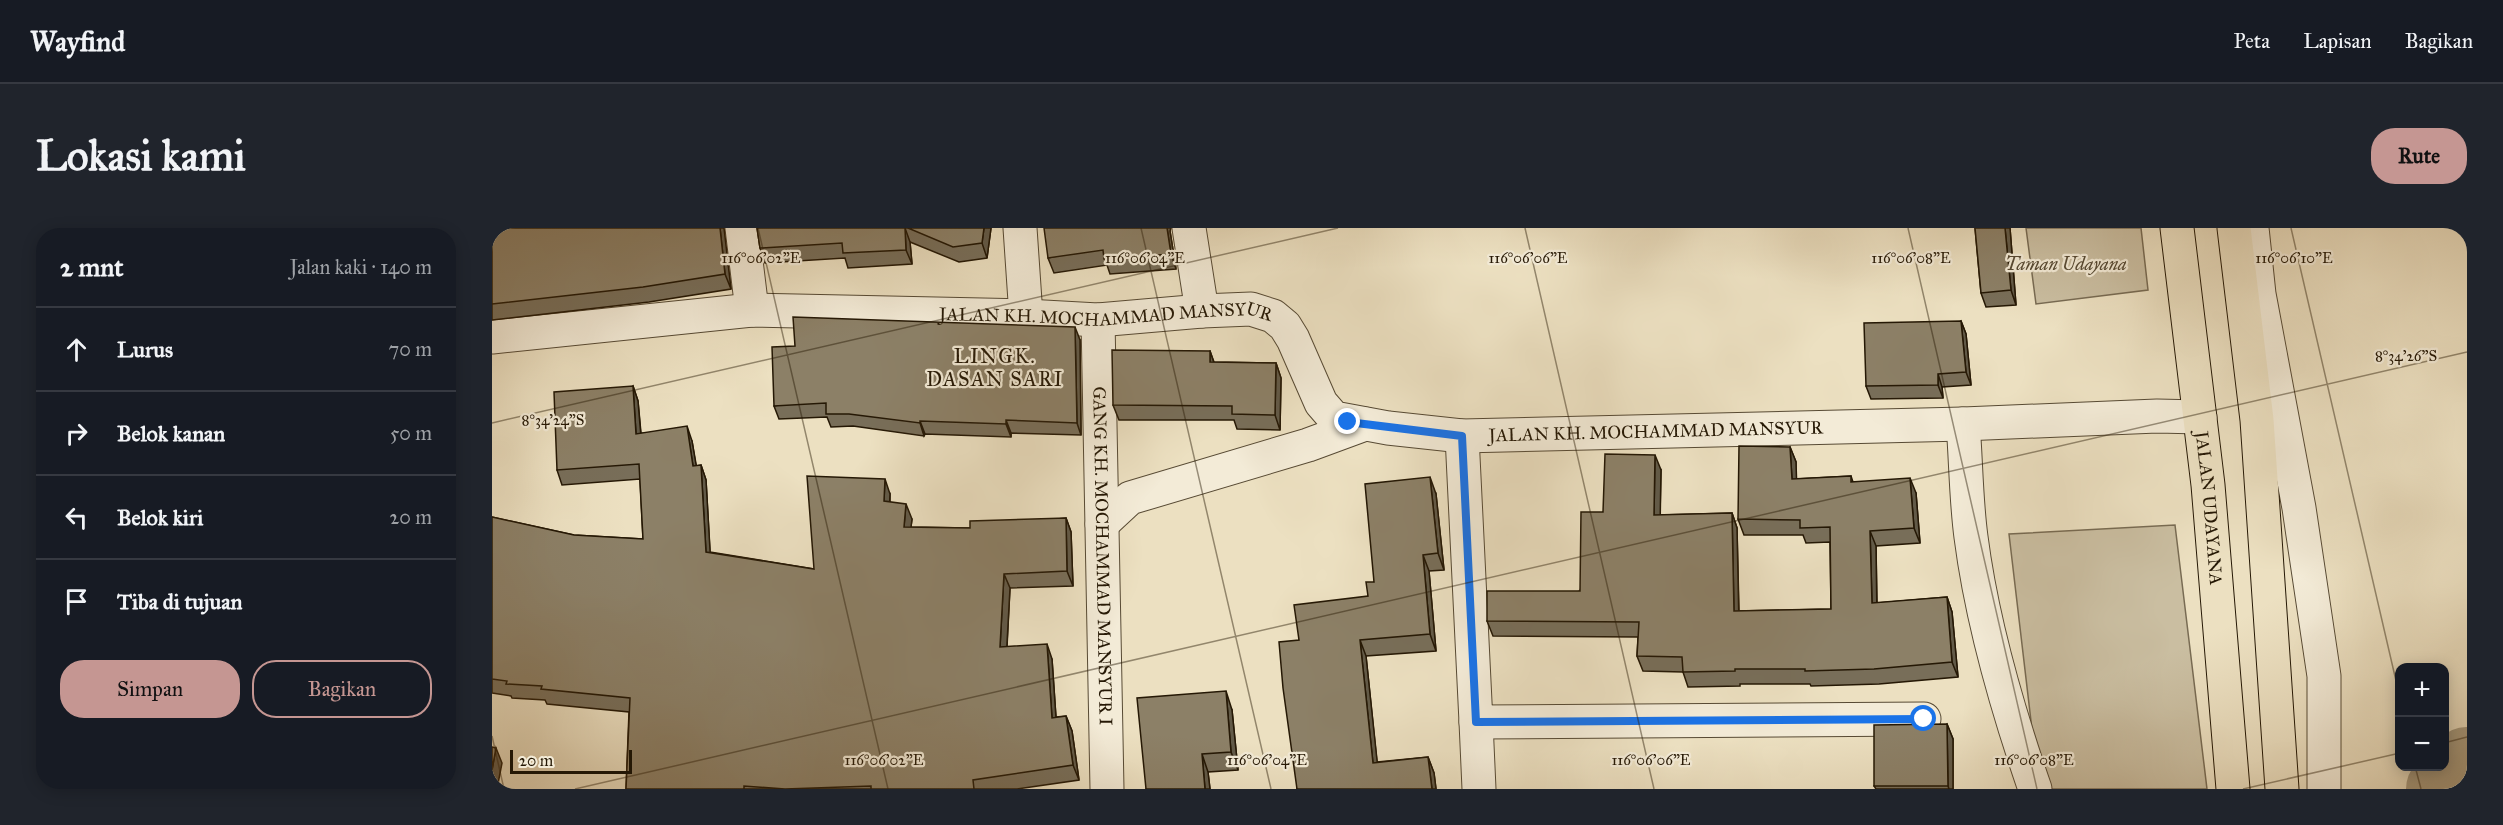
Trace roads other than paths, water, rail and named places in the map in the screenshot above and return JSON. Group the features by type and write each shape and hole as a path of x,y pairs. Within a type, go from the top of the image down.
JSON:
{"main road":[{"name":"JALAN UDAYANA","path":"2177,228 2208,485 2233,789"},
{"path":"2234,228 2257,420 2282,789"}],"street":[{"path":"742,228 752,310"},
{"path":"1020,228 1026,316"},
{"path":"1189,228 1202,311"},
{"path":"2252,228 2259,294 2299,508 2324,676 2324,789"},
{"name":"JALAN KH. MOCHAMMAD MANSYUR","path":"492,337 752,310 1026,316 1098,320 1251,309 1273,316 1290,332 1326,412 1343,421 1462,436 1963,424 2157,416 2200,417"},
{"name":"GANG KH. MOCHAMMAD MANSYUR I","path":"1098,320 1107,789"},
{"path":"1102,524 1130,498 1308,444 1365,424"},
{"path":"1963,424 1971,536 1978,581 1992,642 2035,789"},
{"path":"1462,436 1479,789"},
{"path":"1476,722 1924,719"}],"waterway":[{"path":"2443,789 2467,764"}],"district":[{"name":"LINGK. DASAN SARI","path":"995,368"}],"park label":[{"name":"Taman Udayana","path":"2066,264"}]}
